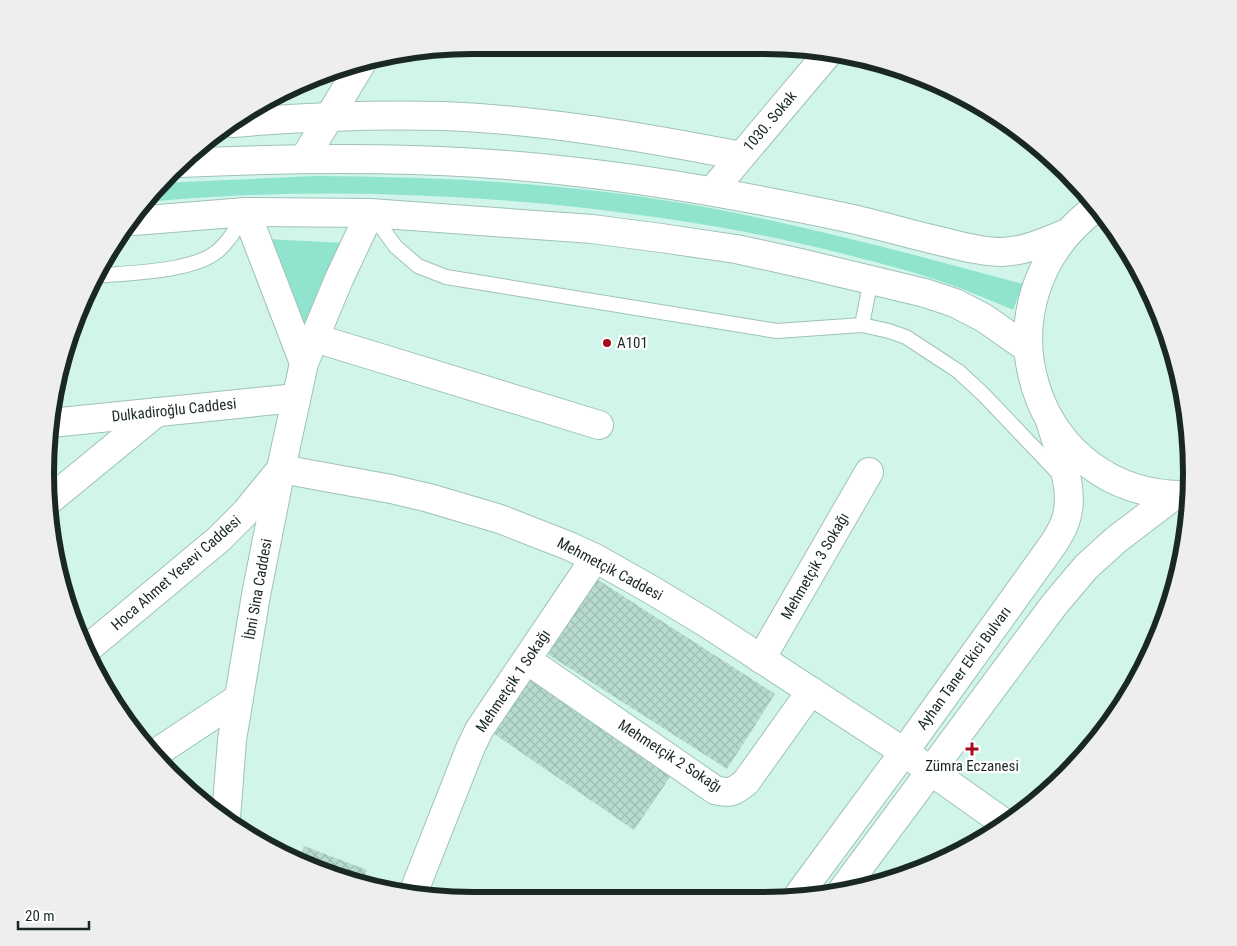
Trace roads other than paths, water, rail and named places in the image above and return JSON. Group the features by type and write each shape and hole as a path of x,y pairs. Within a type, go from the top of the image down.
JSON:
{"main road":[{"name":"1030. Sokak","path":"712,191 824,58"},
{"path":"304,159 358,70"},
{"path":"243,122 330,117 445,116 599,130 741,156"},
{"path":"192,163 304,159 391,159 576,172 712,191 850,219 974,250 1002,252 1028,249 1067,233"},
{"path":"1091,211 1067,233 1053,251 1041,273 1032,297 1028,322 1027,348 1031,373 1038,397 1050,420 1064,440 1082,458 1103,473 1126,484 1150,492 1182,495"},
{"path":"137,222 246,212 370,213 592,229 736,249 925,292 984,318 1027,348"},
{"path":"246,212 309,351 599,425"},
{"name":"İbni Sina Caddesi","path":"226,812 232,740 256,595 296,398 309,351 370,213"},
{"name":"Dulkadiroğlu Caddesi","path":"57,421 296,398"},
{"path":"55,496 157,412"},
{"name":"Ayhan Taner Ekici Bulvarı","path":"802,890 1054,543 1066,522 1069,503 1068,484 1050,420"},
{"name":"Mehmetçik Caddesi","path":"281,469 391,489 437,501 508,522 594,558 650,589 811,691 904,752 1000,820"},
{"name":"Hoca Ahmet Yesevi Caddesi","path":"91,645 219,539 245,513 281,469"},
{"name":"Mehmetçik 3 Sokağı","path":"761,659 869,472"},
{"path":"847,884 1054,605 1086,568 1117,539 1182,495"},
{"name":"Mehmetçik 1 Sokağı","path":"415,888 470,749 492,708 527,660 594,558"},
{"name":"Mehmetçik 2 Sokağı","path":"527,660 715,790 726,793 737,790 746,782 811,691"},
{"path":"160,751 239,698"}],"lane":[{"path":"104,275 157,270 192,264 215,253 232,234 246,212"},
{"path":"370,213 396,247 418,266 446,276 777,331 862,325 906,337 958,371 983,394 1068,484"},
{"path":"862,325 871,279"}],"place":[{"name":"A101","path":"607,343"},
{"name":"Zümra Eczanesi","path":"972,749"}]}
